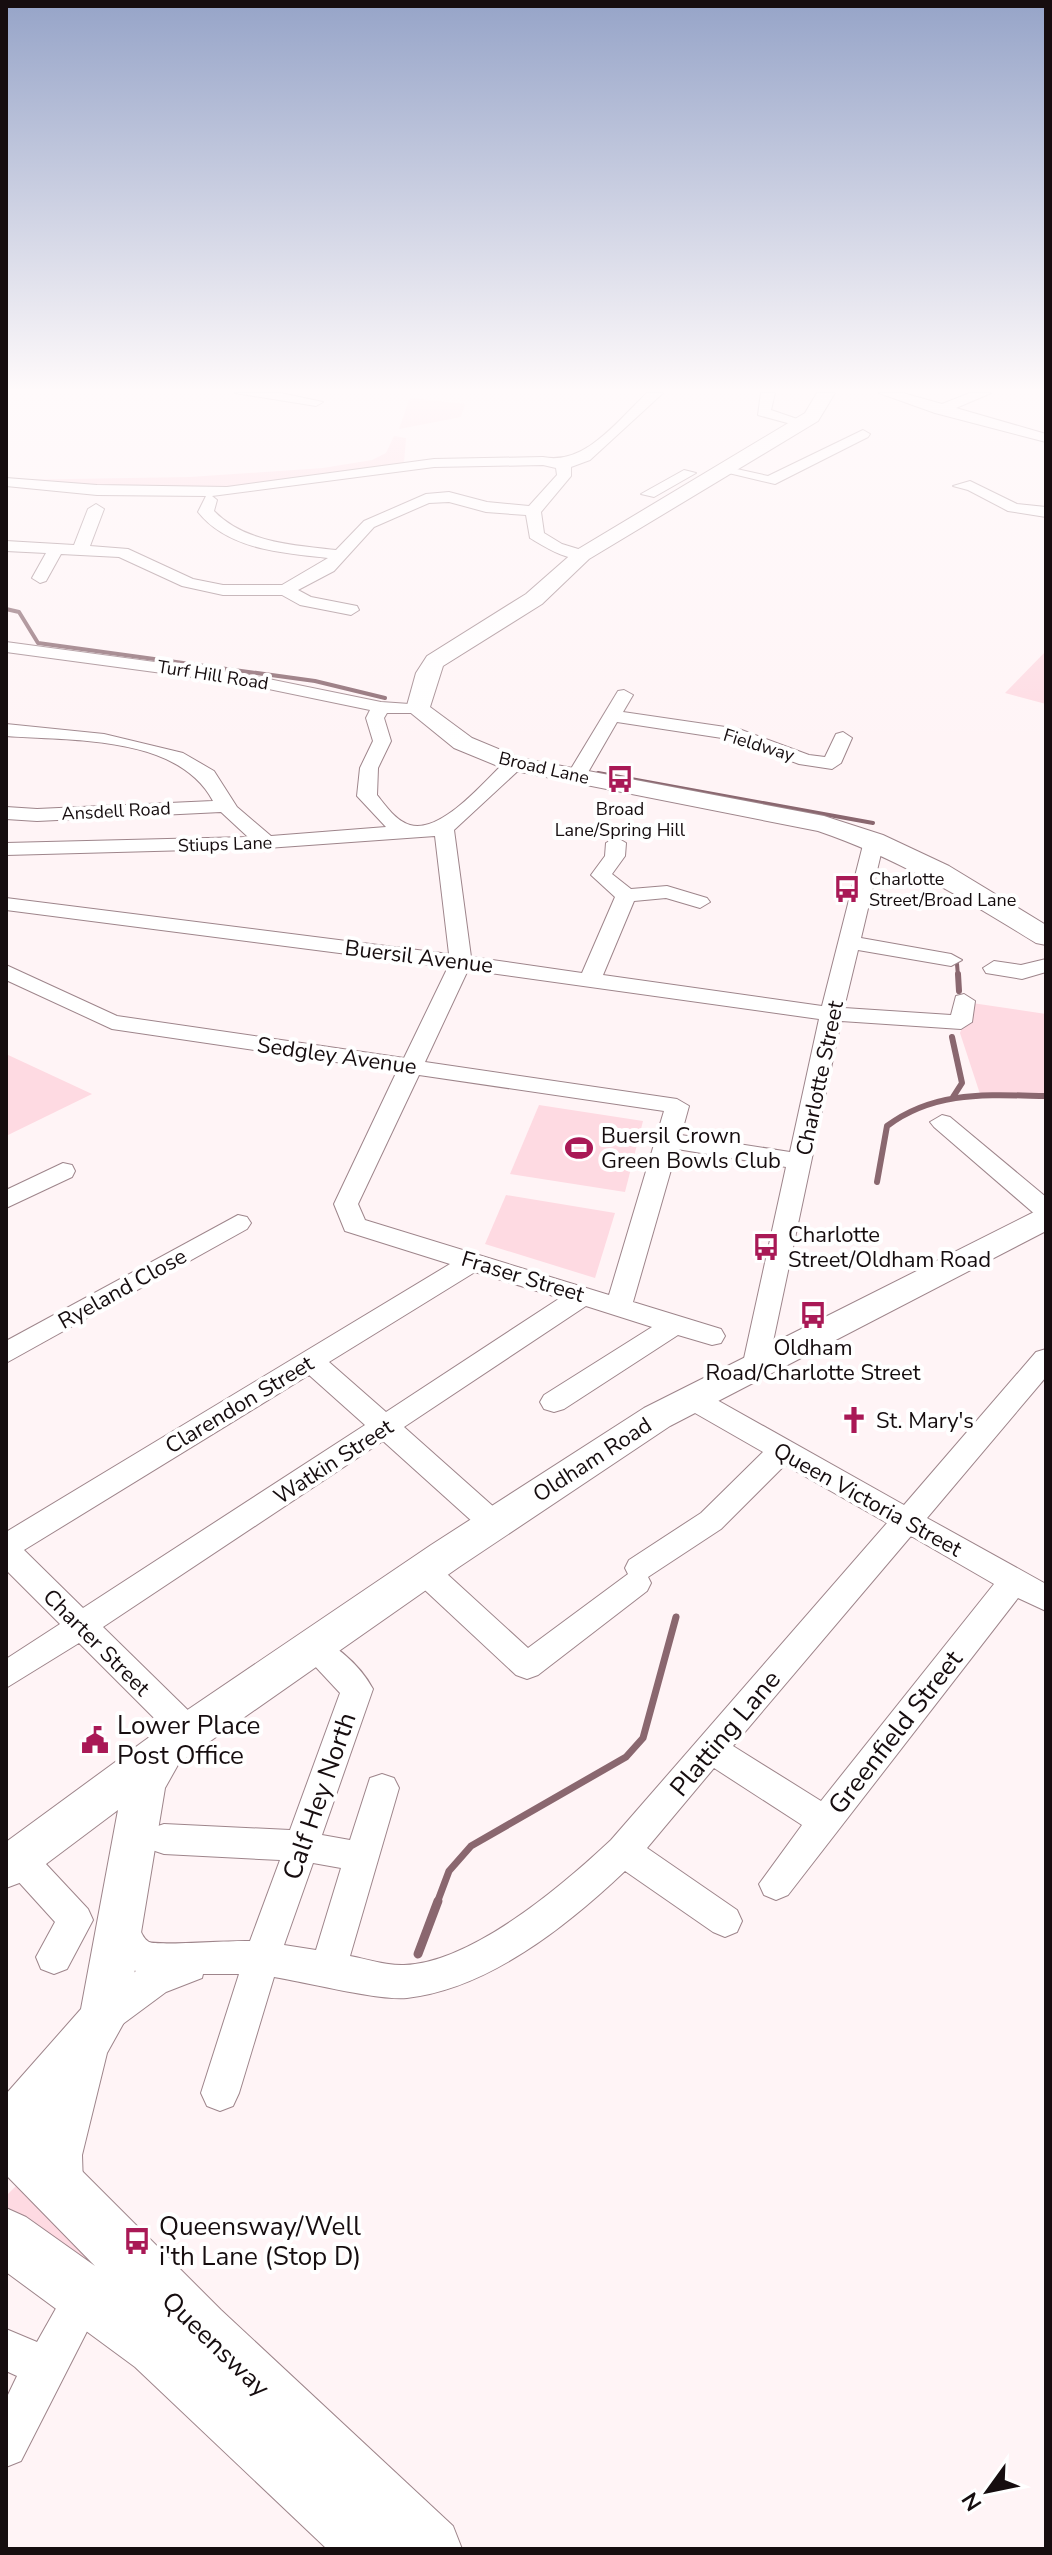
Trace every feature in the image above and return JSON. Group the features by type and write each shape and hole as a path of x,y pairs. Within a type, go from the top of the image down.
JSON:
{"highway":[{"name":"Queensway","path":"6,2132 200,2331 430,2549"},
{"name":"Queensway","path":"6,2237 156,2346 373,2549"},
{"path":"6,2265 86,2294"}],"main road":[{"path":"418,709 427,673 435,661 534,599 582,555 654,512"},
{"name":"Broad Lane","path":"418,709 463,743 514,764 824,824 874,841 940,872 1046,937"},
{"name":"Oldham Road","path":"25,1854 178,1740 424,1571 691,1398 1046,1217"},
{"name":"Oldham Road","path":"58,2186 57,2155 95,2029 121,1919 148,1841 144,1785 178,1740"},
{"path":"25,1854 101,1825 148,1841"},
{"path":"6,2132 95,2029"}],"street":[{"path":"80,550 95,512"},
{"path":"206,512 211,520 269,546 340,555"},
{"path":"6,546 122,552 188,583 223,590 285,590 328,568 369,524 396,512"},
{"path":"533,512 536,535 556,547 582,555"},
{"path":"40,578 55,550"},
{"path":"285,590 306,601 351,610"},
{"name":"Turf Hill Road","path":"6,647 244,679 381,707 418,709"},
{"path":"576,777 624,695"},
{"path":"381,707 375,718 382,741 369,768 367,796 388,820 408,832"},
{"name":"Fieldway","path":"611,716 739,735 806,760 832,763 843,738"},
{"path":"6,730 92,738 161,753 199,768 219,787 226,806 267,842"},
{"path":"411,1066 461,962 444,829 514,764"},
{"name":"Ansdell Road","path":"6,813 37,815 226,806"},
{"name":"Stiups Lane","path":"6,849 267,842 444,829"},
{"name":"Charlotte Street","path":"757,1363 831,1014 874,841"},
{"path":"616,843 615,856 601,875 626,896 667,892 700,902"},
{"path":"590,980 626,896"},
{"name":"Buersil Avenue","path":"6,904 461,962 831,1014 963,1012"},
{"path":"849,942 951,960"},
{"path":"994,968 1022,972 1046,965"},
{"name":"Sedgley Avenue","path":"6,972 112,1022 677,1106 667,1140"},
{"name":"Fraser Street","path":"411,1066 346,1204 354,1225 712,1336"},
{"path":"942,1122 1046,1210"},
{"path":"619,1305 667,1140 801,1162"},
{"path":"6,1200 63,1171"},
{"name":"Ryeland Close","path":"6,1353 238,1223"},
{"name":"Clarendon Street","path":"6,1549 472,1262"},
{"name":"Watkin Street","path":"6,1675 584,1295"},
{"path":"554,1402 676,1324"},
{"name":"Platting Lane","path":"121,1919 125,1942 139,1956 162,1961 214,1956 262,1958 404,1982 462,1969 538,1922 623,1851 1046,1359"},
{"path":"311,1361 494,1524"},
{"name":"Queen Victoria Street","path":"691,1398 1046,1599"},
{"path":"424,1571 527,1666 638,1575 711,1521 781,1451"},
{"name":"Charter Street","path":"6,1549 82,1627 178,1740"},
{"name":"Greenfield Street","path":"776,1884 1014,1581"},
{"name":"Calf Hey North","path":"220,2093 262,1958 357,1689 314,1648"},
{"path":"710,1748 824,1821"},
{"path":"328,1969 382,1788"},
{"path":"148,1841 302,1846 361,1857"},
{"path":"623,1851 725,1921"},
{"path":"25,1854 76,1920 54,1957"},
{"path":"95,2029 153,1980 214,1956"},
{"path":"6,2446 86,2294"},
{"path":"6,2349 45,2368"}],"shaded area":[{"path":"1046,651 1046,704 1005,693"},
{"path":"972,1003 1046,1014 1046,1094 980,1094 960,1033"},
{"path":"6,1054 92,1094 6,1136"},
{"name":"Buersil Crown Green Bowls Club","path":"539,1105 643,1121 625,1192 510,1174"},
{"name":"Buersil Crown Green Bowls Club","path":"506,1195 615,1213 595,1278 485,1244"},
{"path":"18,2184 120,2284 6,2210 6,2196"}],"waterway":[{"path":"6,609 19,612 38,643 315,681 385,698"},
{"path":"598,773 873,823"},
{"path":"957,964 958,976"},
{"path":"958,974 959,991"},
{"path":"952,1037 962,1083 953,1097"},
{"path":"877,1182 887,1126 905,1114 943,1100 963,1097 1046,1096"},
{"path":"437,1903 449,1871 471,1846 626,1757 643,1738 676,1617"},
{"path":"418,1954 438,1901"}],"place":[{"name":"Broad Lane/Spring Hill","path":"620,779"},
{"name":"Charlotte Street/Broad Lane","path":"847,889"},
{"name":"Buersil Crown Green Bowls Club","path":"579,1148"},
{"name":"Charlotte Street/Oldham Road","path":"766,1247"},
{"name":"Oldham Road/Charlotte Street","path":"813,1315"},
{"name":"St. Mary's","path":"854,1420"},
{"name":"Lower Place Post Office","path":"95,1740"},
{"name":"Queensway/Well i'th Lane (Stop D)","path":"137,2241"}]}
